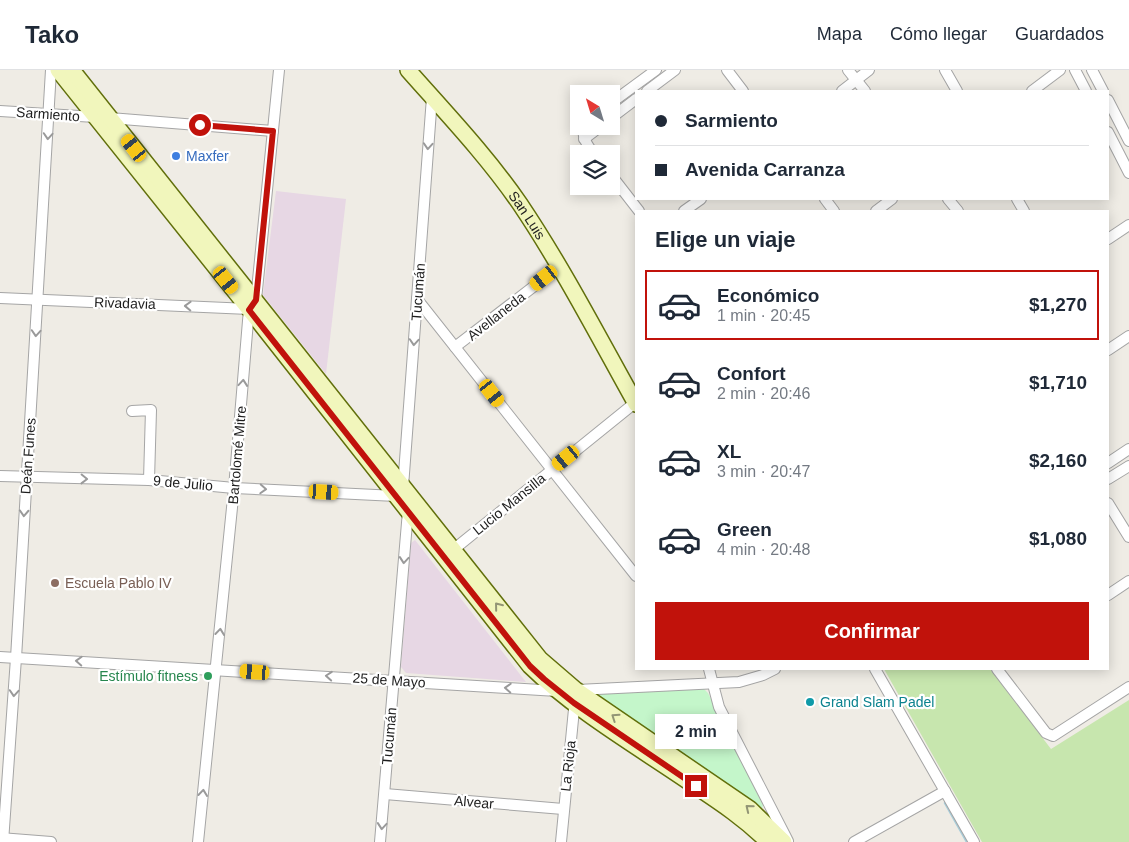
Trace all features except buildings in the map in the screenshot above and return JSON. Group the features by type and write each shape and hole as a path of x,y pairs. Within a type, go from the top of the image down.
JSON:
{"main road":[{"path":"58,70 103,117"},
{"path":"72,70 103,117 399,492 453,550 540,659 575,697 744,820 768,842"},
{"name":"San Luis","path":"408,70 498,174 520,204 559,267 635,401"},
{"path":"399,492 408,511 530,666 557,690 575,697 735,797 767,824 784,842"}],"street":[{"name":"Deán Funes","path":"2,839 16,658 50,114 51,70"},
{"name":"Bartolomé Mitre","path":"198,842 252,305 279,70"},
{"path":"620,96 656,70"},
{"path":"648,90 675,70"},
{"path":"727,70 742,90"},
{"path":"848,70 864,90"},
{"path":"843,90 869,70"},
{"path":"945,70 956,90"},
{"path":"1033,90 1060,70"},
{"path":"1075,70 1085,90"},
{"path":"1092,70 1102,90"},
{"name":"Tucumán","path":"399,492 417,299 432,97"},
{"path":"620,112 635,101"},
{"path":"1109,102 1129,141"},
{"name":"Sarmiento","path":"0,110 273,131"},
{"path":"1109,134 1129,173"},
{"path":"583,135 588,145"},
{"path":"584,139 589,135"},
{"path":"620,187 638,210"},
{"path":"685,210 700,200"},
{"path":"877,210 891,200"},
{"path":"949,200 957,210"},
{"path":"1109,238 1129,225"},
{"name":"Avellaneda","path":"455,347 559,267"},
{"name":"Rivadavia","path":"0,298 252,305"},
{"path":"417,299 635,575"},
{"path":"1109,349 1129,336"},
{"name":"Lucio Mansilla","path":"453,550 635,404"},
{"path":"132,411 151,410 149,480"},
{"path":"1109,462 1129,449"},
{"path":"1109,479 1129,466"},
{"name":"9 de Julio","path":"0,476 149,480 234,488 399,492"},
{"path":"1109,505 1129,537"},
{"name":"Tucumán","path":"380,842 408,511"},
{"path":"1109,594 1129,581"},
{"name":"25 de Mayo","path":"0,657 557,690"},
{"path":"709,670 719,707 789,842"},
{"path":"575,697 739,682 773,670"},
{"path":"877,670 974,842"},
{"path":"997,670 1046,733 1053,736 1129,687"},
{"name":"La Rioja","path":"561,842 575,697"},
{"path":"854,842 945,791"},
{"name":"Alvear","path":"384,794 564,809"},
{"path":"2,839 51,842"}],"shaded area":[{"path":"276,191 346,199 326,374 263,295"},
{"path":"415,540 526,682 406,673 401,667 411,543"}],"green space":[{"path":"885,670 991,670 1051,749 1129,700 1129,842 982,842"},
{"path":"703,688 708,693 763,805 762,809 759,809 737,791 593,698 593,694"}],"waterway":[{"path":"945,803 967,842"}],"place":[{"name":"Maxfer","path":"176,156"},
{"name":"Escuela Pablo IV","path":"55,583"},
{"name":"Estímulo fitness","path":"208,676"},
{"name":"Grand Slam Padel","path":"810,702"}],"route":[{"path":"200,125 273,131 256,300 249,310 530,666 574,703 696,786"}]}
